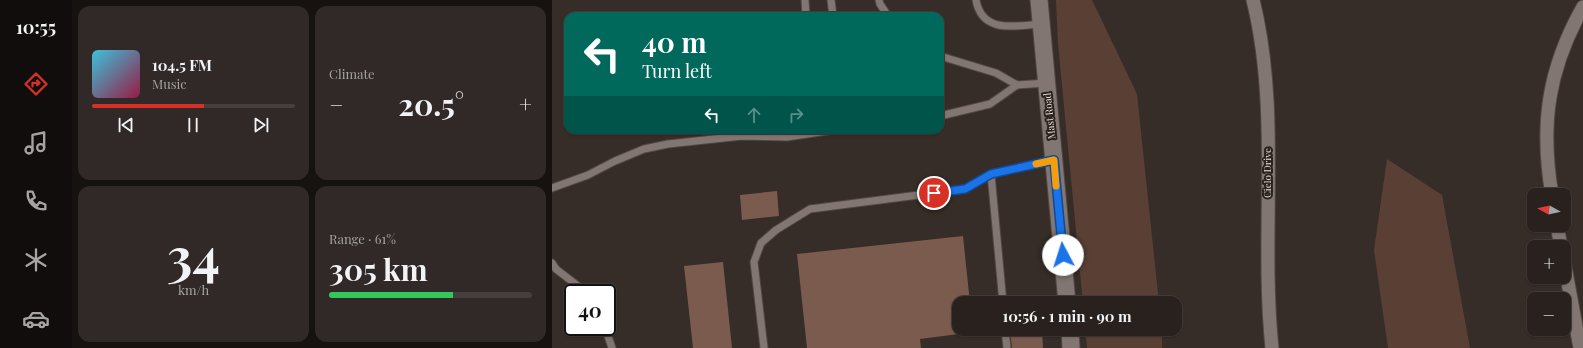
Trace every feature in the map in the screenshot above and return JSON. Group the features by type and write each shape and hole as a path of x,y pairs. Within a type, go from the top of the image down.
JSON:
{"street":[{"name":"Mast Road","path":"1039,0 1066,296"},
{"name":"Cielo Drive","path":"1252,0 1259,24 1263,51 1267,111 1267,247 1272,348"},
{"path":"1551,188 1546,145 1546,121 1549,101 1557,63 1564,45 1583,7"},
{"path":"1568,284 1580,348"},
{"path":"1070,336 1071,348"}],"lane":[{"path":"805,0 806,12"},
{"path":"831,0 832,12"},
{"path":"879,0 885,12"},
{"path":"976,0 980,12 985,18 996,25 1002,27 1041,24"},
{"path":"944,57 996,73 1017,85"},
{"path":"944,115 990,104 1017,85 1046,83"},
{"path":"552,188 588,175 615,161 644,149 668,144 742,136 787,137 807,134"},
{"path":"764,348 754,262 761,243 776,230 810,209 965,189 991,174 1054,160"},
{"path":"991,174 1002,296"},
{"path":"552,263 556,269 575,284"},
{"path":"609,336 612,348"},
{"path":"1006,336 1007,348"}],"shaded area":[{"path":"1056,0 1092,0 1137,94 1158,296 1082,296 1058,44"},
{"path":"1387,159 1442,195 1470,348 1388,348 1374,250"},
{"path":"1086,336 1162,336 1162,348 1087,348"}],"building":[{"path":"777,191 779,216 742,220 740,195"},
{"path":"963,236 969,296 952,296 952,335 920,339 921,348 807,348 797,254"},
{"path":"723,262 732,348 693,348 684,266"},
{"path":"1011,336 1042,336 1043,348 1012,348"}],"slow traffic":[{"path":"1036,164 1054,160 1056,186"}],"route":[{"path":"934,193 965,189 991,174 1054,160 1063,255"}]}
